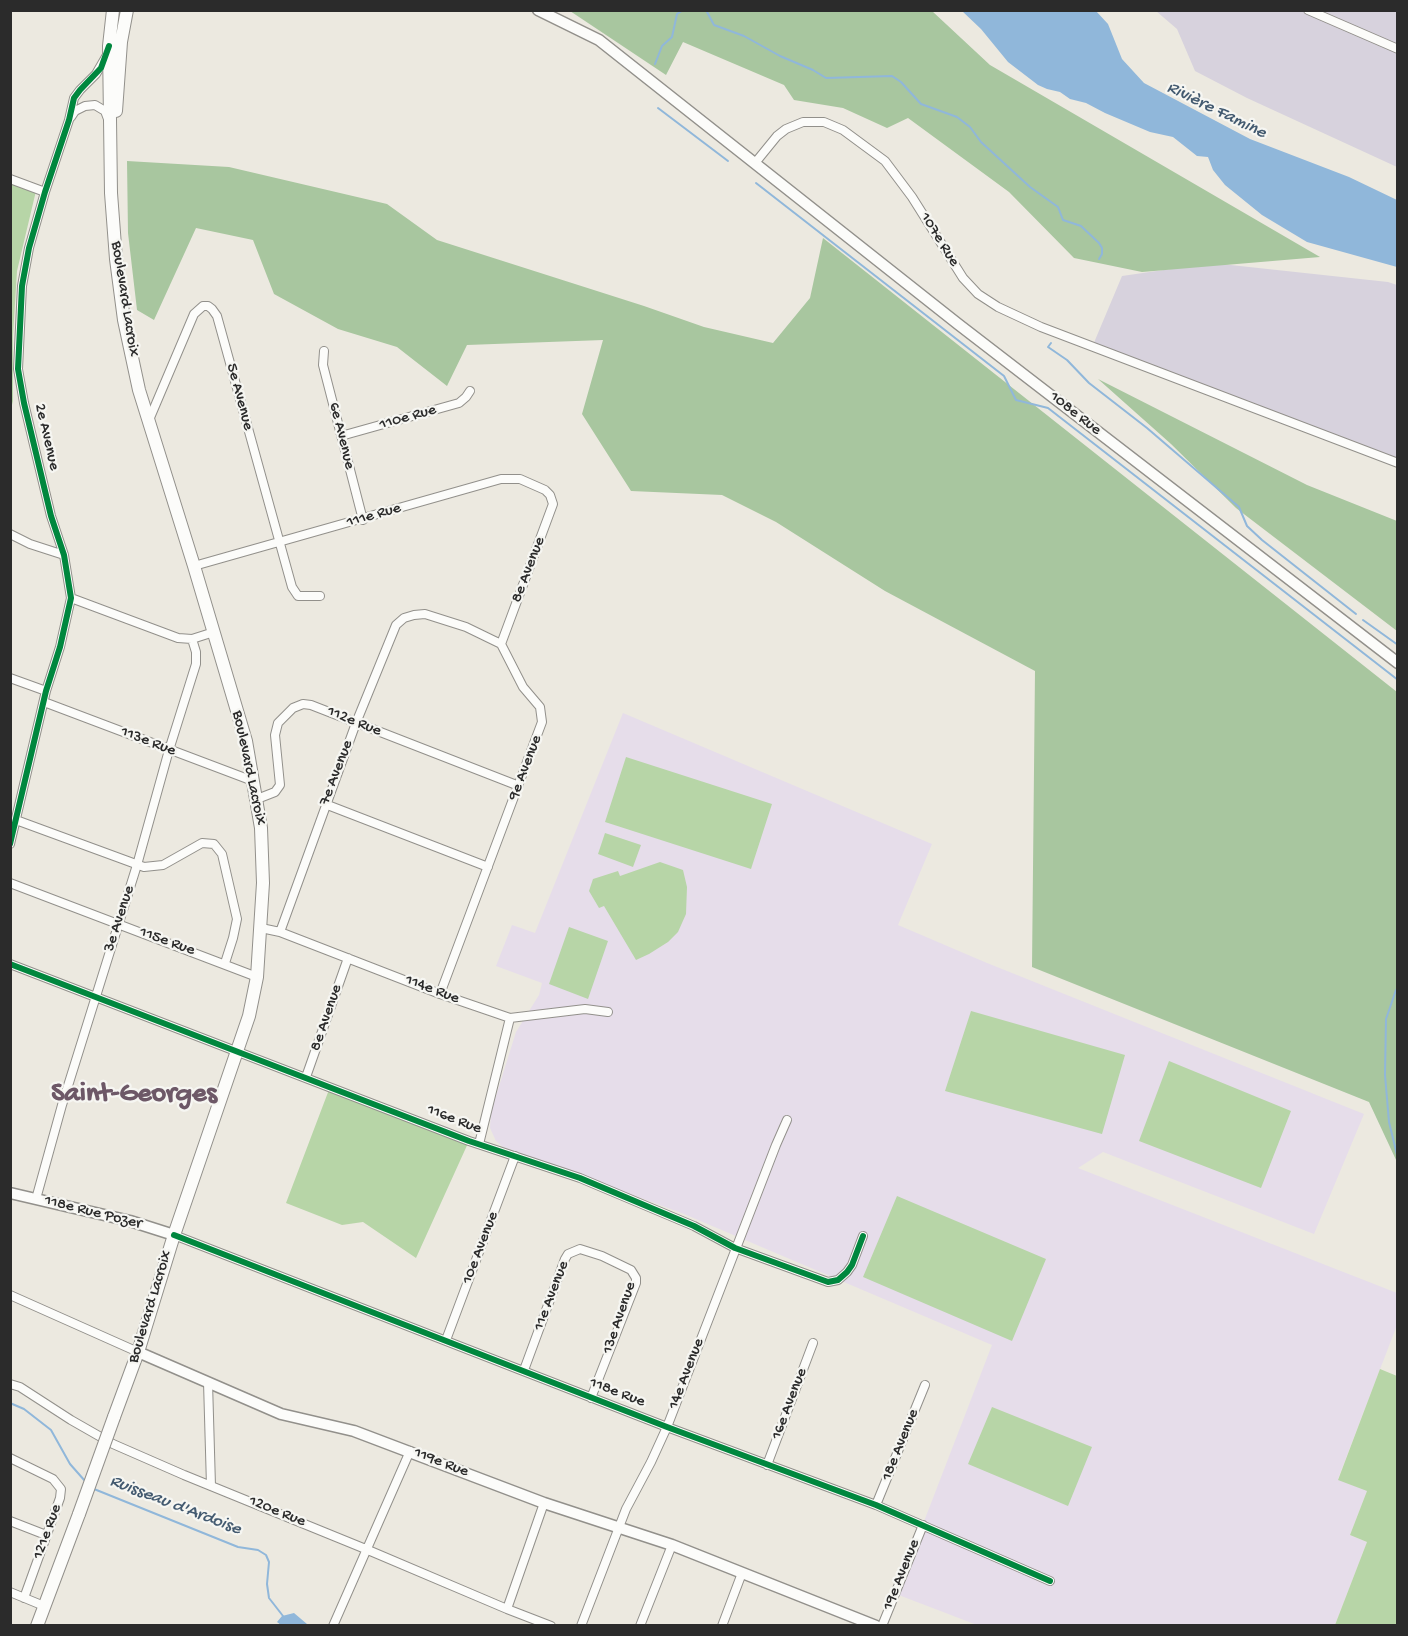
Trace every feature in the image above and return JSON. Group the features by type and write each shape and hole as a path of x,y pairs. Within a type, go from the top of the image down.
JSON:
{"main road":[{"name":"Boulevard Lacroix","path":"44,1606 138,1352 174,1235 249,1016 261,928 262,860 257,799 246,741 139,390 124,320 116,259 110,148 109,46 113,10"},
{"name":"Boulevard Lacroix","path":"110,148 118,98 121,42 128,10"},
{"path":"538,10 599,40 755,163"},
{"name":"108e Rue","path":"755,163 958,324 1398,663"},
{"name":"118e Rue Pozer","path":"10,1193 130,1221 174,1235"},
{"name":"119e Rue","path":"138,1352 281,1414 354,1431 544,1503 672,1545 876,1626"},
{"path":"37,1626 44,1606"}],"street":[{"path":"1308,10 1398,49"},
{"name":"2e Avenue","path":"10,844 16,820 15,802 60,647 71,598 64,555 48,506 18,369 22,286 29,248 74,98 101,68 109,46"},
{"path":"69,120 79,108 95,105 105,111 110,125"},
{"name":"107e Rue","path":"755,163 777,136 802,122 824,122 843,130 885,161 912,197 963,278 978,294 998,307 1041,327 1398,464"},
{"path":"10,179 45,192"},
{"name":"5e Avenue","path":"149,420 194,314 203,306 208,306 217,316 294,592 298,596 320,596"},
{"name":"6e Avenue","path":"324,351 323,365 363,520"},
{"name":"110e Rue","path":"341,436 459,403 470,391"},
{"name":"111e Rue","path":"194,566 509,478 531,483 550,495"},
{"name":"8e Avenue","path":"501,644 553,504 550,495"},
{"path":"10,534 30,544 64,555"},
{"path":"71,598 178,638 192,639 214,632"},
{"name":"7e Avenue","path":"280,932 325,804 396,626 404,618 425,614 484,635 501,644"},
{"name":"3e Avenue","path":"36,1199 95,995 137,865 196,664 196,652 192,639"},
{"name":"9e Avenue","path":"440,994 542,722 540,707 523,687 501,644"},
{"path":"10,678 46,691"},
{"name":"113e Rue","path":"44,702 253,781"},
{"name":"112e Rue","path":"257,799 275,792 280,785 275,735 278,723 299,705 311,705 519,786"},
{"path":"325,804 488,867"},
{"path":"16,820 137,865 151,867 163,865 202,843 211,843 222,854 237,919 225,963"},
{"name":"115e Rue","path":"10,884 225,963 256,977"},
{"name":"114e Rue","path":"261,928 280,932 440,994 510,1018 585,1009 608,1012"},
{"name":"8e Avenue","path":"306,1077 348,958"},
{"name":"116e Rue","path":"10,964 479,1144 591,1182 694,1226 735,1248 828,1282 838,1280 847,1272 863,1236"},
{"path":"479,1144 510,1018"},
{"name":"14e Avenue","path":"581,1626 631,1498 667,1427 735,1248 787,1120"},
{"name":"10e Avenue","path":"446,1340 515,1156"},
{"name":"118e Rue","path":"174,1235 591,1398 876,1505 1050,1581"},
{"name":"11e Avenue","path":"524,1370 568,1254 579,1249 602,1256"},
{"name":"13e Avenue","path":"591,1398 636,1283 631,1270 602,1256"},
{"name":"119e Rue","path":"10,1295 138,1352"},
{"name":"16e Avenue","path":"767,1465 813,1343"},
{"path":"208,1382 211,1486"},
{"name":"120e Rue","path":"10,1384 20,1387 113,1444 551,1626"},
{"name":"18e Avenue","path":"876,1505 925,1385"},
{"path":"333,1626 410,1451"},
{"name":"121e Rue","path":"10,1458 53,1479 61,1488 60,1498 24,1598"},
{"path":"507,1609 544,1503"},
{"path":"10,1521 46,1535"},
{"name":"19e Avenue","path":"882,1626 923,1525"},
{"path":"640,1626 672,1545"},
{"path":"722,1626 742,1573"},
{"path":"10,1592 44,1606"}],"shaded area":[{"path":"1156,11 1397,11 1397,167 1247,98 1195,71 1177,29"},
{"path":"1212,263 1388,282 1397,285 1397,461 1093,345 1122,276"},
{"path":"623,713 932,844 898,925 1364,1114 1314,1234 1103,1152 1078,1168 1397,1293 1397,1325 1338,1479 1367,1491 1350,1535 1367,1542 1335,1625 977,1625 896,1594 992,1345 684,1214 503,1147 496,1141 490,1128 491,1112 516,1032 539,995 542,983 496,966 512,925 535,933"}],"green space":[{"path":"570,11 932,11 990,65 1320,257 1142,272 1074,258 1009,192 908,118 887,128 843,108 794,100 784,85 683,42 666,75"},
{"path":"127,161 229,167 387,204 437,240 704,327 773,343 810,298 823,238 1397,692 1397,1162 1369,1102 1032,967 1035,671 885,591 776,522 722,495 631,491 582,414 603,340 467,345 447,386 397,347 338,329 274,294 253,240 196,228 154,320 137,310 128,233"},
{"path":"11,184 36,191 17,271 11,409"},
{"path":"1098,379 1307,485 1397,521 1397,631 1236,508 1171,444"},
{"path":"626,757 772,804 751,869 605,822"},
{"path":"605,833 641,845 633,867 598,854"},
{"path":"660,862 683,870 687,887 686,914 678,932 668,942 636,960 604,906 599,908 589,891 593,879 618,871 620,876"},
{"path":"569,927 608,941 588,999 549,984"},
{"path":"971,1011 1125,1055 1102,1134 945,1091"},
{"path":"1169,1061 1291,1111 1261,1188 1139,1141"},
{"path":"330,1087 469,1141 416,1258 363,1222 342,1225 286,1203"},
{"path":"897,1196 1046,1259 1012,1341 863,1277"},
{"path":"1380,1369 1397,1376 1397,1625 1335,1625 1367,1542 1350,1535 1367,1491 1338,1480"},
{"path":"992,1407 1092,1447 1068,1506 968,1464"}],"water":[{"path":"962,11 1096,11 1108,24 1122,59 1144,83 1250,139 1349,177 1397,200 1397,267 1307,242 1262,215 1225,185 1213,170 1208,157 1197,156 1173,137 1150,132 1086,103 1070,99 1060,92 1038,85 1008,62 981,29"},
{"path":"294,1613 311,1625 281,1625 277,1622 282,1616"}],"waterway":[{"path":"655,64 662,46 672,37 677,14 683,10"},
{"path":"706,10 714,25 744,36 826,78 892,76 901,82 921,104 957,117 1030,187 1058,207 1063,220 1081,226 1099,243 1102,248 1099,259"},
{"path":"658,108 728,161"},
{"path":"756,183 1004,376 1016,400 1048,408 1398,680"},
{"path":"1051,343 1048,347 1067,360 1089,383 1147,428 1239,507 1247,526 1262,540 1356,614"},
{"path":"1363,620 1398,645"},
{"path":"1396,990 1386,1019 1385,1075 1389,1122 1398,1159"},
{"name":"Ruisseau d'Ardoise","path":"10,1403 24,1409 51,1430 70,1464 85,1481"},
{"name":"Ruisseau d'Ardoise","path":"94,1489 238,1547 258,1550 266,1555 269,1562 267,1584 269,1598 283,1616"}],"cycle path":[{"path":"10,844 46,691 60,647 71,598 64,555 51,516 18,369 22,286 29,248 74,98 101,68 109,46"},
{"path":"10,964 469,1141 580,1178 694,1226 735,1248 828,1282 838,1280 847,1272 863,1236"},
{"path":"174,1235 667,1427 876,1505 1050,1581"}],"district":[{"name":"Saint-Georges","path":"134,1096"}],"water label":[{"name":"Rivière Famine","path":"1216,111"}]}
